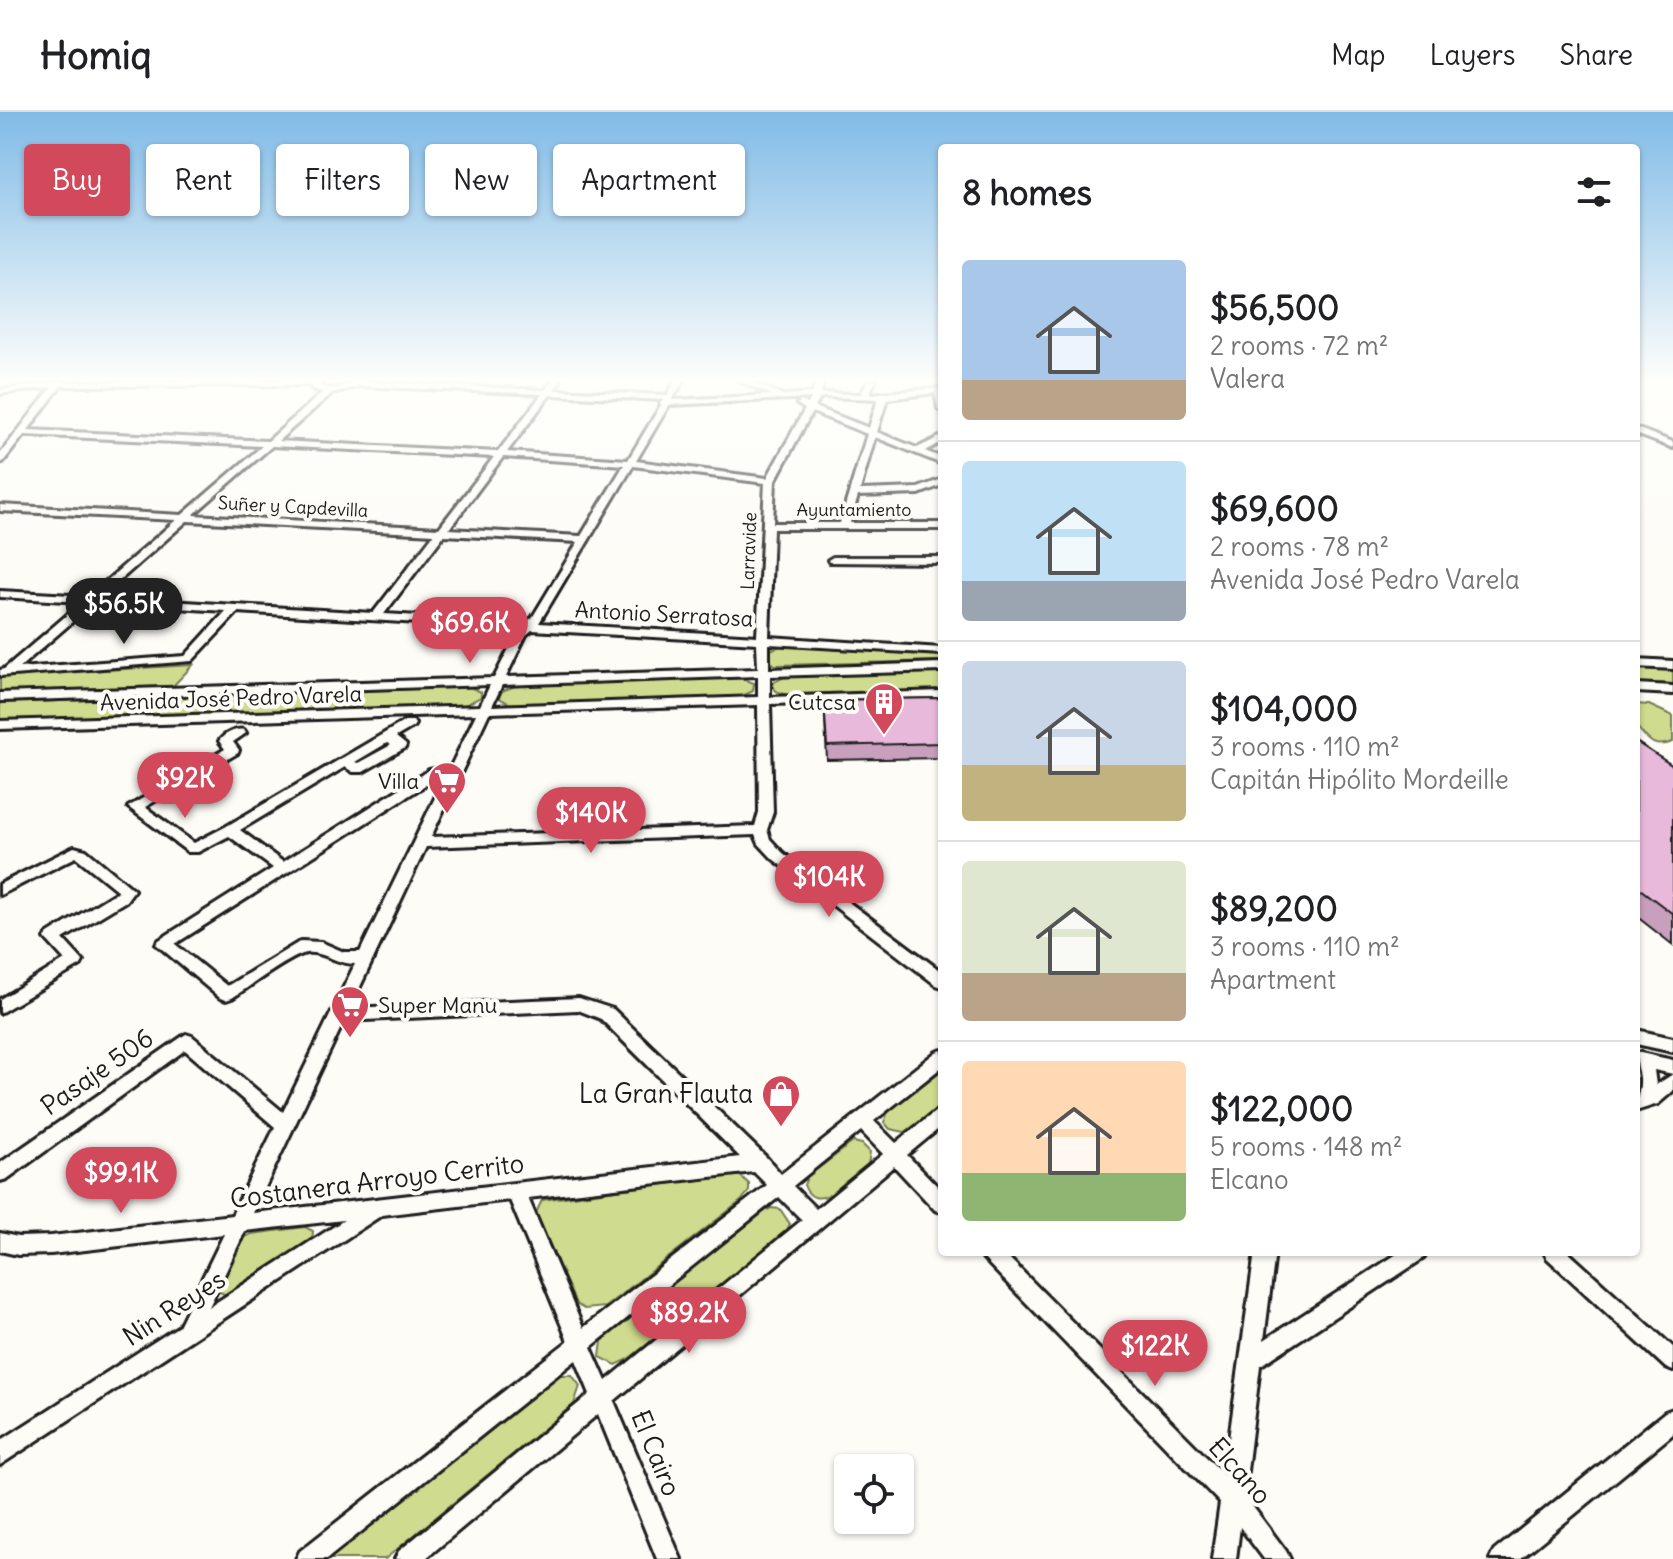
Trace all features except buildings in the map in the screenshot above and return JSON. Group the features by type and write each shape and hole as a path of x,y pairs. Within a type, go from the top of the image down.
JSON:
{"street":[{"path":"4,673 186,517 261,448"},
{"path":"341,448 630,462 770,481"},
{"path":"377,616 506,448"},
{"path":"186,1333 521,633 536,620 638,448"},
{"name":"Larravide","path":"760,830 766,812 763,640 770,481 788,448"},
{"path":"844,526 868,448"},
{"path":"909,448 938,459"},
{"path":"918,451 925,448"},
{"path":"855,493 919,491 938,484"},
{"name":"Suñer y Capdevilla","path":"0,508 583,539"},
{"name":"Ayuntamiento","path":"767,526 938,526"},
{"path":"833,560 938,560"},
{"name":"Antonio Serratosa","path":"0,594 938,651"},
{"path":"4,673 188,659 235,608"},
{"path":"1640,663 1673,665"},
{"name":"Avenida José Pedro Varela","path":"0,697 938,667"},
{"path":"1640,688 1673,690"},
{"name":"Avenida José Pedro Varela","path":"0,725 938,695"},
{"path":"240,733 225,741 233,750 135,805 193,849 409,724"},
{"path":"364,958 342,958 321,948 301,947 226,994 164,944 434,773 454,770"},
{"path":"230,830 282,868"},
{"path":"420,842 760,830 764,841 778,856 938,978"},
{"path":"0,890 74,852 81,853 127,890 121,897 53,938 75,961 0,1007"},
{"path":"337,1015 579,1004 594,1009 620,1024 816,1221"},
{"path":"1640,1038 1673,1045"},
{"name":"Pasaje 506","path":"0,1173 186,1041 285,1125"},
{"path":"1640,1059 1673,1067"},
{"path":"308,1559 938,1060"},
{"path":"1640,1062 1649,1073 1650,1083 1640,1101"},
{"path":"1640,1101 1652,1099 1673,1081"},
{"path":"407,1559 938,1119"},
{"path":"862,1120 938,1200"},
{"name":"Costanera Arroyo Cerrito","path":"0,1242 18,1246 51,1245 760,1163"},
{"name":"El Cairo","path":"516,1191 669,1559"},
{"name":"Nin Reyes","path":"0,1454 378,1208"},
{"name":"Elcano","path":"994,1256 1234,1501 1278,1559"},
{"path":"1224,1559 1265,1256"},
{"path":"1252,1359 1411,1256"},
{"path":"1558,1256 1673,1361"},
{"path":"1502,1559 1673,1420"}],"green space":[{"path":"784,645 938,654 938,661 775,665 770,661 770,650"},
{"path":"193,665 173,686 0,692 0,676"},
{"path":"1640,666 1673,668 1673,684 1640,683"},
{"path":"938,672 938,690 787,695 776,691 773,686 774,682 784,677"},
{"path":"739,678 754,683 753,691 740,697 510,704 499,698 502,691 515,686"},
{"path":"470,687 481,692 481,697 463,706 0,722 0,703"},
{"path":"1640,704 1673,716 1673,742 1656,744 1640,731"},
{"path":"938,1073 938,1108 905,1132 890,1129 884,1122 888,1112"},
{"path":"853,1142 862,1144 870,1152 868,1165 835,1192 817,1197 810,1194 804,1185 807,1177"},
{"path":"738,1174 749,1184 749,1191 741,1201 605,1307 584,1309 576,1304 536,1213 542,1200"},
{"path":"771,1208 780,1209 790,1224 785,1233 762,1254 627,1360 616,1365 600,1357 602,1341 757,1215"},
{"path":"305,1227 313,1231 312,1241 229,1296 217,1291 216,1286 241,1238"},
{"path":"560,1375 572,1375 580,1386 574,1404 385,1559 324,1559 542,1386"}],"place":[{"name":"Cutcsa","path":"884,736"},
{"name":"Villa","path":"447,815"},
{"name":"Super Manu","path":"350,1039"},
{"name":"La Gran Flauta","path":"781,1128"}]}
